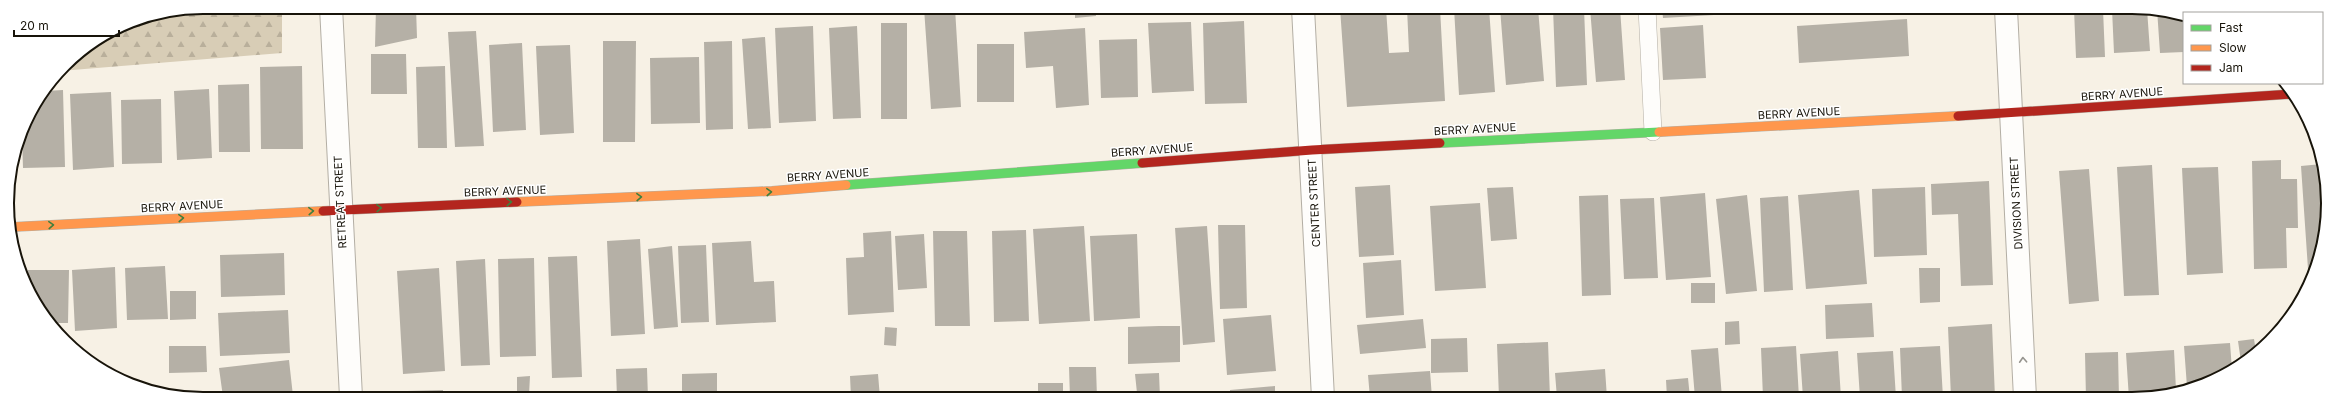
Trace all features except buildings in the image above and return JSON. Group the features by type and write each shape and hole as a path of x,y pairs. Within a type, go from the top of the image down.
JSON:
{"street":[{"name":"RETREAT STREET","path":"331,14 340,210 351,392"},
{"name":"CENTER STREET","path":"1303,14 1312,150 1323,392"},
{"name":"DIVISION STREET","path":"2006,14 2025,392"},
{"name":"BERRY AVENUE","path":"16,227 340,210 772,191 1312,150 2012,113 2286,94"}],"lane":[{"path":"1647,14 1653,132"}],"green space":[{"path":"191,14 282,14 282,53 68,70 88,53 119,33 154,20"}],"traffic: fast":[{"path":"1440,143 1659,132"},
{"path":"846,185 1142,163"}],"traffic: slow":[{"path":"1659,132 1958,116"},
{"path":"517,202 772,191 846,185"},
{"path":"16,227 323,211"}],"traffic: jam":[{"path":"1958,116 2286,94"},
{"path":"1142,163 1312,150 1440,143"},
{"path":"323,211 517,202"}]}
